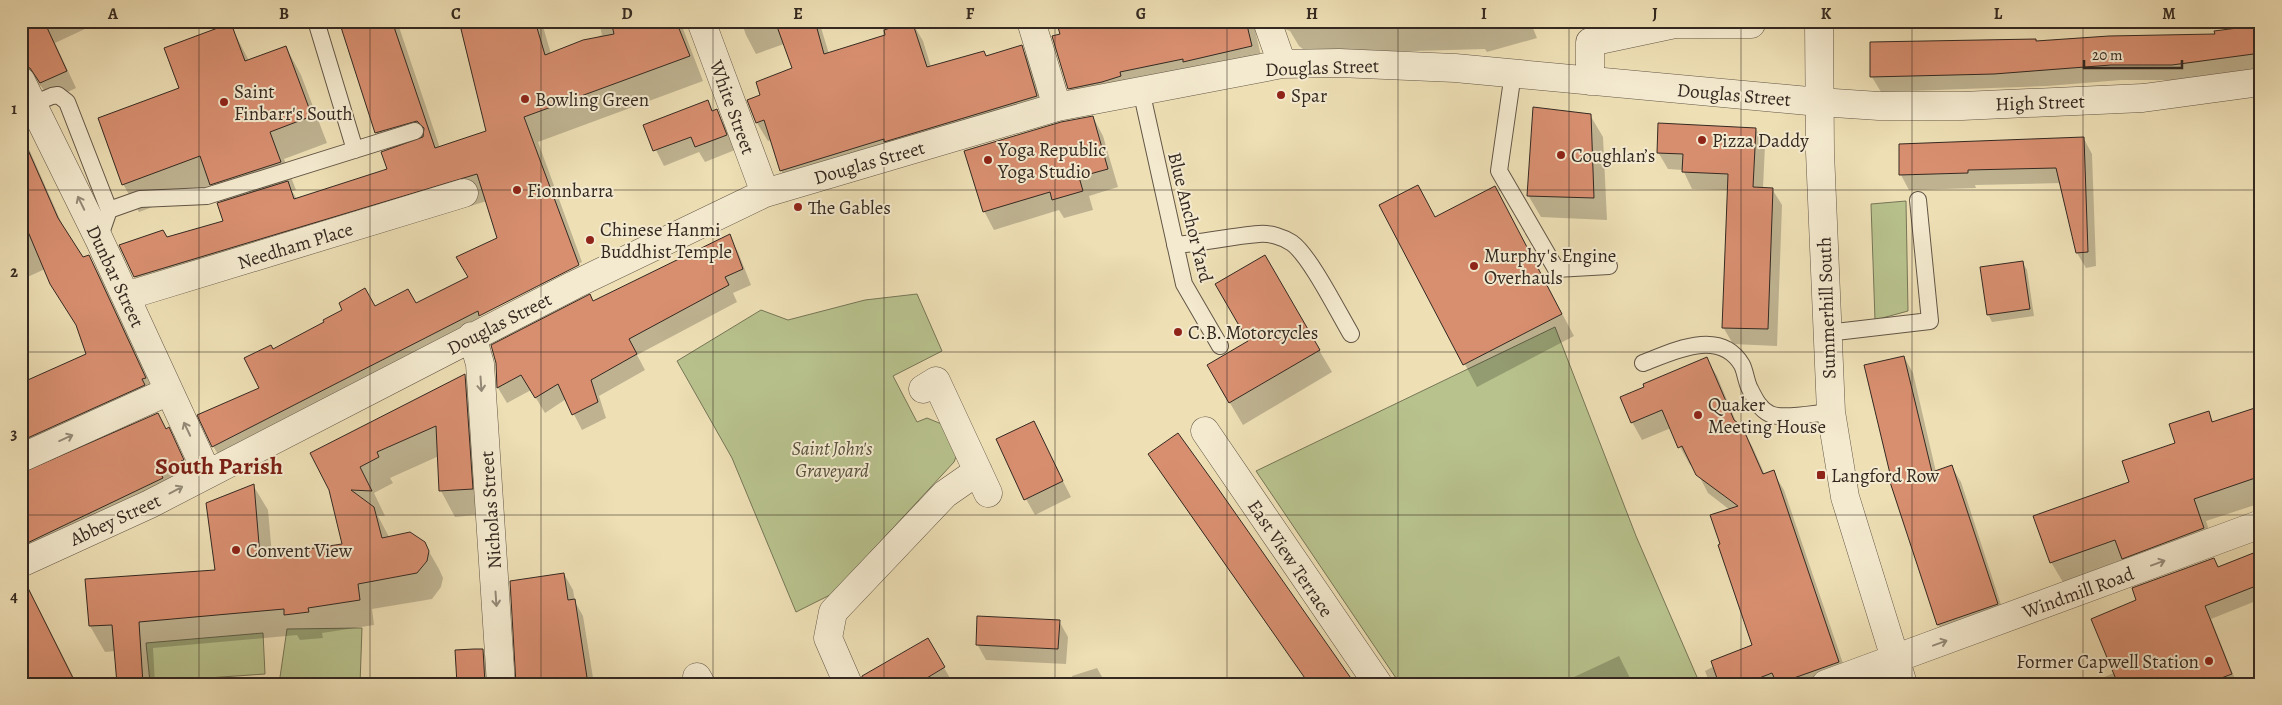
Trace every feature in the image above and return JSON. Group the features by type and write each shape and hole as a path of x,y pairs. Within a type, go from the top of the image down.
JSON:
{"street":[{"name":"White Street","path":"701,21 765,193"},
{"path":"1032,21 1057,107"},
{"path":"1267,21 1282,64"},
{"path":"1819,21 1819,102"},
{"path":"1590,81 1590,42 1675,24 1751,24"},
{"name":"Douglas Street","path":"207,474 472,336 688,228 765,193 1057,107 1282,64 1339,62 1513,72 1819,102"},
{"name":"High Street","path":"1819,102 1879,106 1962,106 2143,98 2261,82"},
{"name":"Dunbar Street","path":"27,93 126,296 207,474"},
{"name":"Summerhill South","path":"1819,102 1831,412 1845,497 1899,672"},
{"name":"Needham Place","path":"126,296 464,193"},
{"name":"Nicholas Street","path":"472,336 480,364 501,684"},
{"path":"848,684 828,638 833,612 945,494 983,482 936,381 923,388"},
{"path":"21,458 170,391"},
{"name":"East View Terrace","path":"1205,431 1378,684"},
{"name":"Abbey Street","path":"21,563 150,504 207,474"},
{"name":"Windmill Road","path":"1826,684 1899,672 2261,524"}],"lane":[{"path":"316,21 355,150"},
{"path":"1513,72 1499,171 1556,269 1609,266"},
{"name":"Blue Anchor Yard","path":"1141,90 1184,284 1190,298 1220,346"},
{"path":"27,93 58,95 67,102 109,210 99,239"},
{"path":"109,210 140,198 206,196 415,131"},
{"path":"1827,334 1930,320 1918,200"},
{"path":"1175,245 1200,244 1260,234 1276,236 1292,244 1305,257 1351,334"},
{"path":"1643,363 1693,345 1712,344 1736,357 1742,365 1757,403 1769,414 1780,416 1831,412"}],"green space":[{"path":"1906,201 1908,311 1875,320 1871,204"},
{"name":"Saint John's Graveyard","path":"917,294 942,351 893,376 917,422 927,418 944,425 957,454 954,462 832,594 796,612 732,458 677,361 761,310 788,320 865,300"},
{"path":"1555,327 1636,536 1700,684 1400,684 1256,471"},
{"path":"362,628 360,684 279,684 287,629"},
{"path":"263,633 265,674 150,682 146,643"}],"building":[{"path":"21,21 44,21 67,71 40,83 30,68 21,66"},
{"path":"339,21 392,21 435,148 486,131 459,21 535,21 545,55 583,40 614,34 611,21 676,21 690,56 524,117 579,265 479,316 478,311 212,447 197,415 259,388 244,358 271,345 273,349 324,322 323,320 342,310 339,303 365,288 375,306 408,289 416,303 468,277 456,257 497,238 477,174 134,277 119,245 163,230 167,237 223,221 217,203 288,181 294,199 387,169 381,152 423,137 424,128 417,121 375,133"},
{"path":"775,21 815,21 824,54 885,35 884,30 912,21 927,67 984,51 986,56 1022,45 1037,96 884,142 884,139 780,171 764,120 756,123 747,100 760,95 756,82 792,68"},
{"path":"1056,21 1246,21 1252,46 1183,62 1183,59 1120,72 1121,76 1068,89 1052,36 1060,34"},
{"name":"Saint Finbarr's South","path":"231,23 245,61 286,46 312,116 270,132 281,162 210,185 200,156 122,185 98,118 179,88 164,48"},
{"path":"2261,25 2261,53 2172,65 2111,65 1994,74 1870,77 1870,42 2036,39 2036,41 2109,36 2215,34 2214,31"},
{"path":"708,100 712,111 717,109 727,135 695,147 691,137 653,151 643,125"},
{"name":"Coughlan’s","path":"1533,107 1591,114 1594,198 1527,196"},
{"path":"1093,116 1108,169 1079,177 1083,191 1052,200 1050,192 983,212 964,151 1061,122"},
{"path":"1658,123 1756,128 1753,187 1773,188 1768,329 1722,328 1728,174 1682,172 1683,154 1657,153"},
{"path":"21,134 58,218 83,257 89,255 146,378 142,379 145,385 21,441 21,383 86,354 76,325 50,284 21,215"},
{"path":"2084,137 2088,252 2076,253 2056,168 1968,170 1968,173 1899,175 1899,144"},
{"name":"Murphy's Engine Overhauls","path":"1418,185 1435,217 1495,186 1562,314 1463,365 1379,205"},
{"path":"730,234 743,269 725,277 729,285 629,339 637,354 591,380 598,402 572,415 558,384 535,398 521,375 497,388 496,363 491,345 590,294 593,301"},
{"path":"1265,255 1320,350 1229,403 1207,365 1248,341 1215,284"},
{"path":"2023,261 2030,309 1987,315 1980,267"},
{"path":"1904,356 1932,472 1952,465 1998,604 1937,625 1890,482 1892,482 1864,365"},
{"path":"1707,357 1734,420 1742,426 1763,474 1774,470 1839,662 1777,684 1772,673 1744,684 1719,684 1711,661 1752,645 1718,545 1720,544 1710,515 1738,506 1696,475 1682,446 1678,448 1662,410 1631,423 1620,397 1644,387 1643,384"},
{"path":"465,374 473,489 439,491 436,426 377,452 379,457 360,467 372,491 351,490 374,507 382,538 410,532 425,542 429,551 427,561 417,573 358,584 360,600 308,608 309,612 284,615 284,609 139,622 143,684 117,684 112,625 89,626 85,579 215,570 206,503 254,484 260,556 342,544 329,490 310,453"},
{"path":"2261,406 2261,476 2194,499 2204,528 2122,559 2115,540 2050,563 2033,516 2129,482 2122,461 2175,443 2169,424 2209,411 2212,422"},
{"path":"158,413 166,429 169,427 184,460 181,461 182,463 161,474 163,478 21,546 21,473"},
{"path":"1034,421 1063,481 1024,500 996,439"},
{"path":"1178,433 1355,684 1309,684 1148,454"},
{"path":"2261,550 2261,584 2205,606 2232,674 2205,684 2118,684 2091,619 2136,600 2132,588 2214,558 2218,567"},
{"path":"564,573 568,600 575,599 588,684 516,684 510,581"},
{"path":"21,578 23,578 76,684 21,684"},
{"path":"977,616 1060,620 1058,649 976,645"},
{"path":"928,638 945,667 917,684 863,684 862,676"},
{"path":"483,649 485,684 457,684 455,650"}],"place":[{"name":"Spar","path":"1281,95"},
{"name":"Bowling Green","path":"525,99"},
{"name":"Saint Finbarr's South","path":"224,102"},
{"name":"Pizza Daddy","path":"1702,140"},
{"name":"Coughlan’s","path":"1561,155"},
{"name":"Yoga Republic Yoga Studio","path":"988,160"},
{"name":"Fionnbarra","path":"517,190"},
{"name":"The Gables","path":"798,207"},
{"name":"Chinese Hanmi Buddhist Temple","path":"590,240"},
{"name":"Murphy's Engine Overhauls","path":"1474,266"},
{"name":"C.B. Motorcycles","path":"1178,332"},
{"name":"Quaker Meeting House","path":"1698,415"},
{"name":"Langford Row","path":"1821,475"},
{"name":"Convent View","path":"236,550"},
{"name":"Former Capwell Station","path":"2209,661"}],"district":[{"name":"South Parish","path":"219,466"}]}
